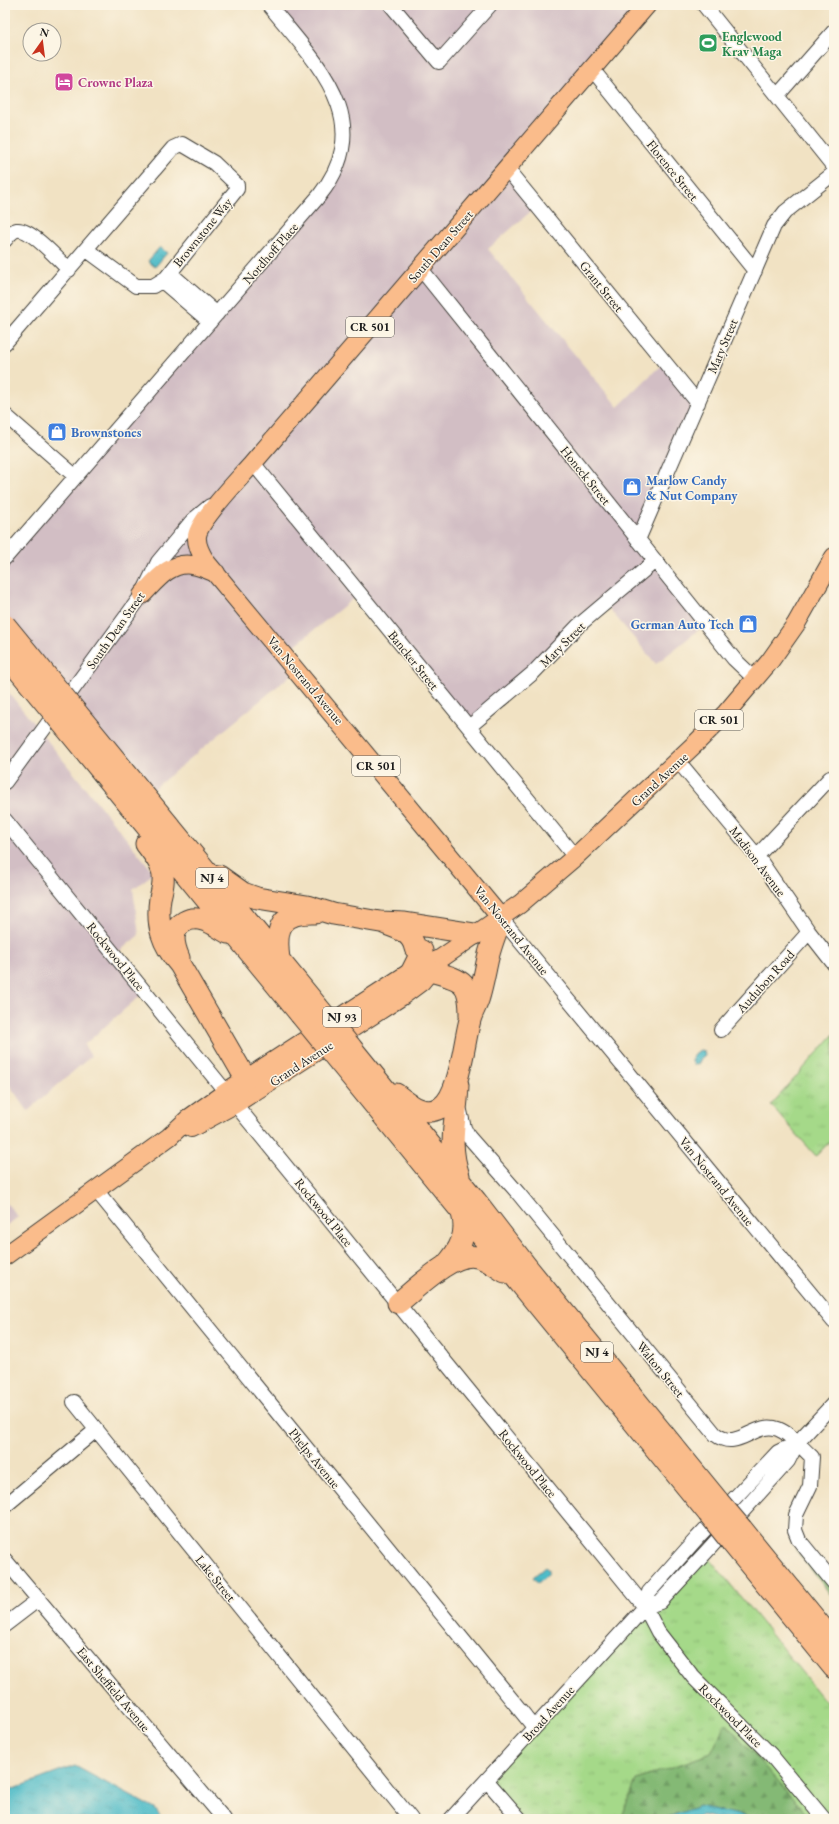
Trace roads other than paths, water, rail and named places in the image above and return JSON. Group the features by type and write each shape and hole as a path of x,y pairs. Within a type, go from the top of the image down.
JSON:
{"highway":[{"name":"NJ 4","path":"5,625 116,790 238,939 308,1010 345,1055 462,1213 516,1279 737,1536 834,1642"},
{"name":"NJ 4","path":"5,654 71,721 197,860 279,959 308,1010"},
{"path":"116,790 162,871 159,910 161,929 168,951 180,965 246,1079"},
{"path":"197,860 237,890 250,896 307,906 333,914 380,922 405,922 475,934"},
{"path":"279,959 277,938 280,927 286,920 291,916 301,913 333,914"},
{"path":"180,965 174,935 179,926 187,920 192,918 204,920 238,939"},
{"path":"379,1082 421,1110 428,1111 437,1109 449,1098 458,1074 470,1019 479,998 488,957 501,918"},
{"path":"380,922 406,932 412,939 415,948 422,951 427,967 464,984 469,995 470,1019"},
{"name":"NJ 4","path":"345,1055 379,1082 532,1273 714,1508"},
{"path":"458,1074 458,1101 452,1134 452,1148 460,1182"},
{"path":"443,1268 457,1252 463,1240 464,1228 462,1213"},
{"path":"398,1303 443,1268 461,1258 474,1256 485,1260 516,1279"},
{"name":"NJ 4","path":"737,1536 834,1668"}],"main road":[{"name":"South Dean Street","path":"197,535 203,522 253,462 421,269 647,5"},
{"name":"Van Nostrand Avenue","path":"197,535 198,546 201,554 216,573 501,918"},
{"name":"Grand Avenue","path":"231,1098 246,1079 427,967 501,918 520,904 575,857 718,722 755,679 796,624 834,557"},
{"path":"142,595 165,573 177,566 191,564 216,573"},
{"name":"Grand Avenue","path":"5,1256 95,1189 170,1137 188,1119 231,1098 402,996 421,982 427,967"}],"street":[{"name":"Nordhoff Place","path":"5,558 326,188 334,172 341,154 343,135 342,116 334,91 318,65 269,5"},
{"path":"391,5 439,62 490,5"},
{"path":"704,5 834,167"},
{"path":"777,96 834,31"},
{"name":"Florence Street","path":"592,70 755,271"},
{"name":"Brownstone Way","path":"5,343 87,250 173,148 182,144 214,163 237,186 237,189 166,277"},
{"name":"Grant Street","path":"507,169 698,404"},
{"name":"Mary Street","path":"638,540 774,226 780,216 834,173"},
{"path":"5,240 12,232 18,230 28,232 69,270"},
{"path":"87,250 136,286 154,286 166,277 213,318"},
{"name":"Honeck Street","path":"421,269 734,659 755,679"},
{"path":"5,415 75,476"},
{"name":"Bancker Street","path":"253,462 575,857"},
{"name":"South Dean Street","path":"5,782 142,595 158,562 192,521 234,486"},
{"name":"Mary Street","path":"469,727 533,673 578,626 655,561"},
{"name":"Madison Avenue","path":"678,761 757,856 808,932 834,964"},
{"path":"757,856 830,778"},
{"name":"Rockwood Place","path":"5,820 646,1607 658,1632 693,1677 771,1755 824,1819"},
{"name":"Van Nostrand Avenue","path":"501,918 834,1322"},
{"name":"Audubon Road","path":"721,1030 808,932"},
{"name":"Walton Street","path":"458,1101 462,1123 468,1136 518,1193 714,1434 724,1440 733,1441 760,1430 775,1428 784,1432 812,1457 810,1486 796,1515 795,1530 799,1540 834,1583"},
{"name":"Phelps Avenue","path":"95,1189 534,1727"},
{"name":"Lake Street","path":"74,1402 411,1819"},
{"name":"Broad Avenue","path":"451,1819 488,1781 534,1727 646,1607 649,1592 697,1538 778,1452 797,1443 834,1403"},
{"path":"5,1506 96,1430"},
{"name":"East Sheffield Avenue","path":"5,1560 224,1819"},
{"path":"5,1625 39,1599"},
{"path":"488,1781 520,1819"}],"water":[{"path":"160,247 167,253 155,267 148,261"},
{"path":"700,1050 704,1051 705,1056 698,1064 693,1064 693,1056"},
{"path":"545,1567 549,1570 547,1571 549,1573 538,1583 533,1577"},
{"path":"75,1766 155,1809 162,1819 5,1819 5,1792"},
{"path":"699,1806 758,1819 718,1819 701,1815 690,1819 663,1819"}],"place":[{"name":"Englewood Krav Maga","path":"708,43"},
{"name":"Crowne Plaza","path":"64,82"},
{"name":"Brownstones","path":"57,432"},
{"name":"Marlow Candy & Nut Company","path":"632,487"},
{"name":"German Auto Tech","path":"748,624"}]}
